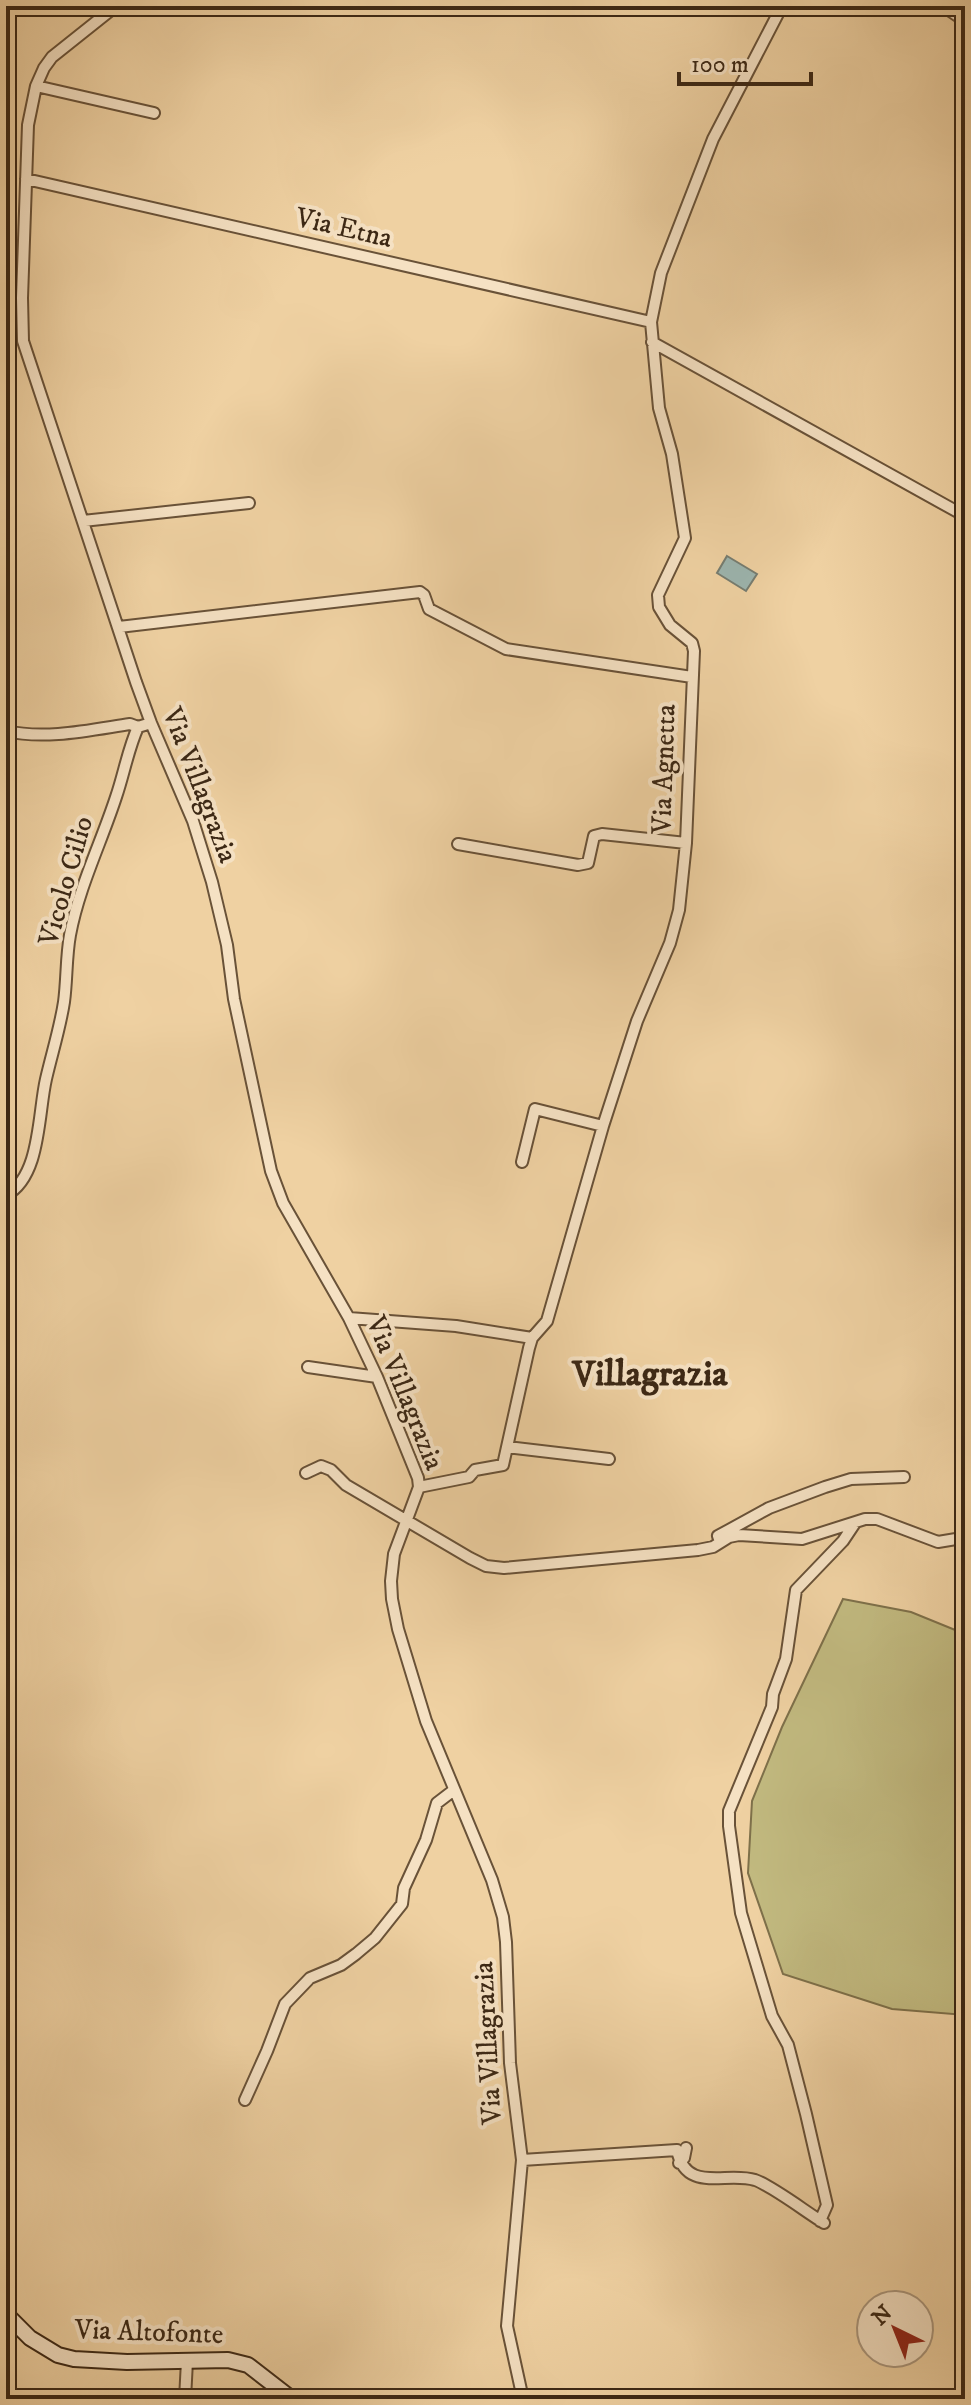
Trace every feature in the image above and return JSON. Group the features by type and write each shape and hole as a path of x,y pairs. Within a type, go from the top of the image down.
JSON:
{"main road":[{"name":"Via Altofonte","path":"6,2314 30,2338 58,2355 127,2362 228,2360 248,2365 292,2399"}],"street":[{"name":"Via Villagrazia","path":"116,6 52,57 36,86 28,125 23,341 151,723 193,821 212,882 271,1171 283,1203 349,1318 415,1467 419,1487 392,1566 392,1599 426,1721 492,1880 503,1917 514,2104 522,2160 507,2326 523,2399"},
{"name":"Via Agnetta","path":"507,1447 532,1338 547,1321 603,1126 637,1021 675,925 686,843 692,643 670,625 659,607 658,595 685,538 672,454 659,408 651,322 661,273 713,139 782,6"},
{"path":"943,6 965,21"},
{"path":"36,86 154,113"},
{"name":"Via Etna","path":"26,179 651,322"},
{"path":"652,342 965,516"},
{"path":"83,521 249,503"},
{"path":"119,627 420,592 429,609 506,649 692,677"},
{"path":"6,731 64,734 151,723"},
{"name":"Vicolo Cilio","path":"6,1195 19,1187 38,1136 45,1083 63,1007 70,934 87,873 138,727"},
{"path":"458,844 578,865 588,863 594,836 602,834 686,843"},
{"path":"522,1162 535,1109 603,1126"},
{"path":"349,1318 456,1326 532,1338"},
{"path":"308,1367 377,1377"},
{"path":"419,1487 469,1477 475,1470 499,1467 503,1465 507,1447 609,1459"},
{"path":"306,1473 321,1466 331,1470 346,1485 470,1558 486,1566 504,1568 698,1550 739,1535 802,1539 877,1519 938,1542 956,1539 965,1542"},
{"path":"720,1543 718,1536 756,1514 825,1487 851,1479 904,1477"},
{"path":"522,2160 677,2150 679,2163 696,2177 756,2180 822,2222 827,2205 788,2045 772,2016 741,1913 729,1811 772,1707 773,1694 786,1659 796,1590 843,1541 855,1523"},
{"path":"245,2100 285,2004 310,1978 341,1965 375,1938 402,1904 404,1888 426,1840 437,1803 454,1790"},
{"path":"679,2163 684,2158 686,2148"},
{"path":"185,2399 187,2361"}],"shaded area":[{"path":"843,1599 911,1612 965,1634 965,2015 892,2009 783,1974 748,1873 752,1801 782,1727"}],"water":[{"path":"727,556 757,574 746,591 717,573"}],"district":[{"name":"Villagrazia","path":"650,1374"}]}
